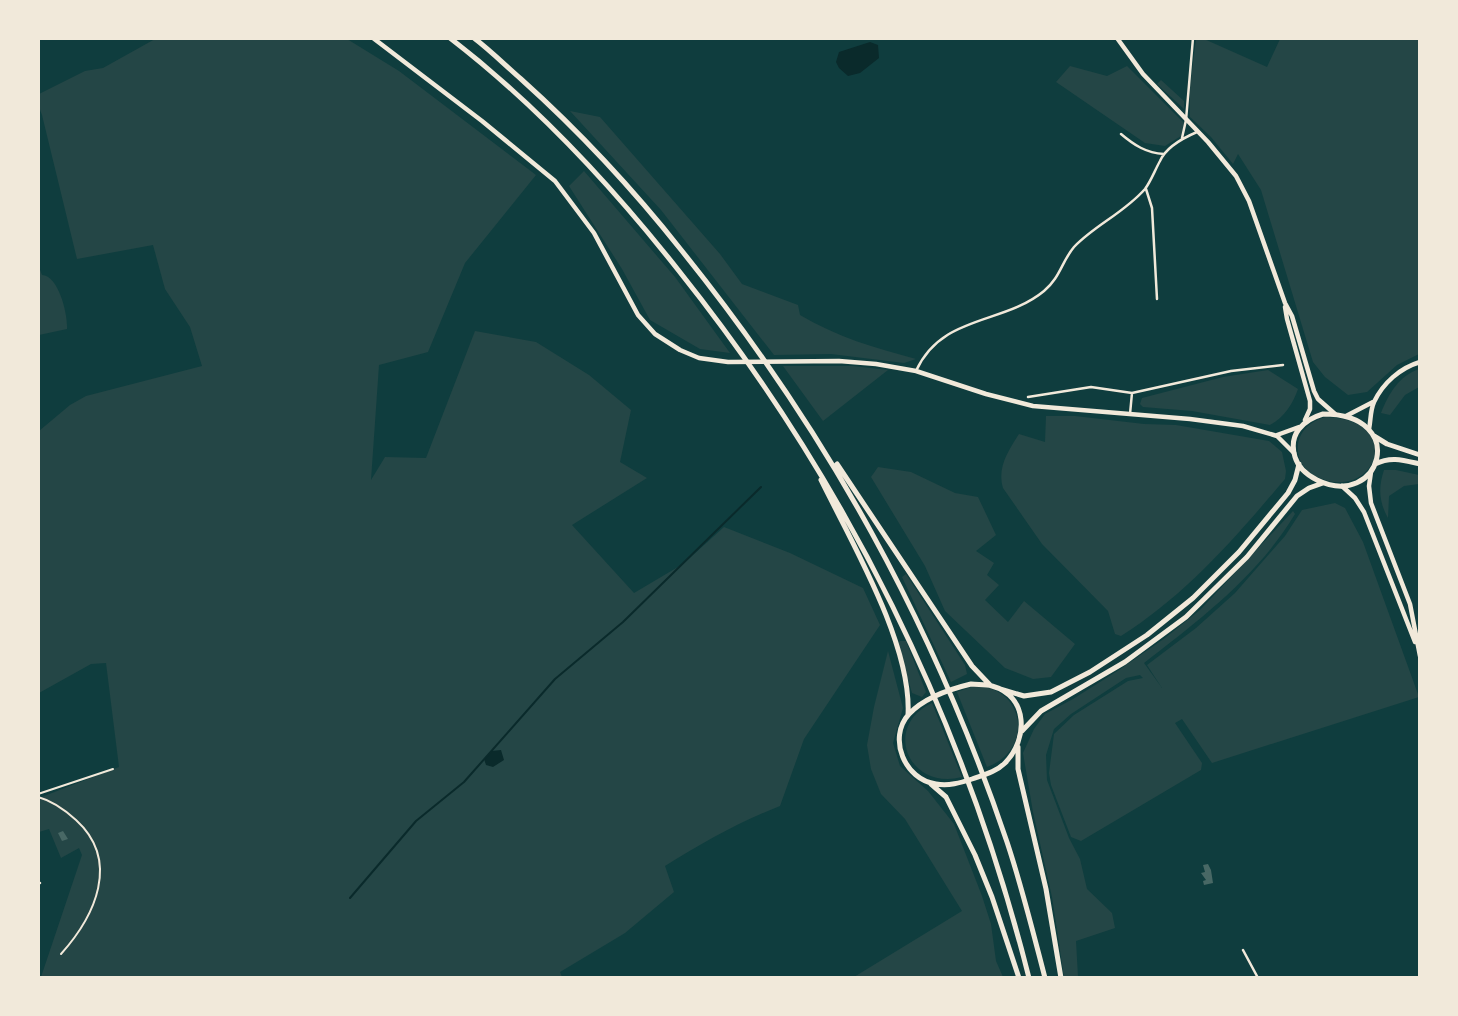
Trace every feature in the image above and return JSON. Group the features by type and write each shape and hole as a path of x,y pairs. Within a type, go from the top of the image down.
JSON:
{"highway":[{"path":"450,38 556,131 642,223 738,346 803,442 846,515 888,595 944,715 1005,889 1029,978"},
{"path":"474,38 566,119 651,213 754,343 816,436 855,488 972,666 990,685"},
{"path":"1323,414 1335,414 1360,421 1369,429 1378,446 1371,472 1364,479 1342,486 1312,478 1294,454 1296,436 1305,421 1323,414"},
{"path":"816,436 894,571 958,709 1024,896 1045,978"},
{"path":"1374,436 1387,444 1419,455"},
{"path":"803,442 868,572 890,628 909,697 908,715 899,735 903,757 909,769 918,779 931,784 961,783 1004,764 1018,747"},
{"path":"1375,464 1392,458 1419,464"},
{"path":"908,715 927,701 971,684 990,685 1024,696 1051,692 1090,672 1147,635 1194,598 1239,552 1288,493 1299,464"},
{"path":"1022,731 1041,712 1125,662 1179,623 1229,576 1297,496 1308,488 1323,483"},
{"path":"1000,689 1017,705 1021,715 1018,769 1046,889 1061,978"},
{"path":"931,784 946,797 975,855 1019,978"}],"main road":[{"path":"373,38 555,181 594,233 638,316 666,342 699,358 876,364 916,371 1019,403 1058,409 1218,422 1276,436 1294,454"},
{"path":"1117,38 1143,74 1230,167 1243,188 1292,316 1318,399 1335,414"},
{"path":"1285,303 1310,401 1305,421"},
{"path":"1346,416 1374,402 1396,374 1419,362"},
{"path":"1369,429 1374,402"},
{"path":"1276,436 1299,427"},
{"path":"1371,472 1371,503 1404,586 1415,624 1419,656"},
{"path":"1342,486 1355,498 1364,512 1418,649"}],"street":[{"path":"1180,141 1186,120 1193,38"},
{"path":"916,371 925,355 942,337 1028,301 1047,289 1058,278 1076,245 1117,215 1146,188 1164,154 1198,131"},
{"path":"1121,134 1139,147 1164,154"},
{"path":"1146,188 1152,208 1157,299"},
{"path":"1028,397 1091,387 1132,393 1231,371 1283,365"},
{"path":"1130,414 1132,393"},
{"path":"1243,950 1258,978"}],"lane":[{"path":"38,796 113,769"},
{"path":"38,796 63,809 83,826 95,844 100,862 97,893 88,920 61,954"}],"shaded area":[{"path":"155,39 347,39 399,71 536,175 465,263 428,352 379,365 371,480 385,457 426,458 475,331 536,342 589,375 631,410 620,462 647,478 572,525 634,593 683,564 724,527 790,553 863,588 880,625 804,739 780,806 721,833 665,866 674,892 625,933 560,972 562,977 41,977 82,855 79,848 61,858 49,829 39,832 39,798 119,767 106,663 91,664 39,693 39,431 70,405 86,396 202,366 190,327 165,289 153,245 77,259 39,107 39,94 85,71 103,68"},
{"path":"1196,39 1204,39 1267,67 1280,39 1419,39 1419,354 1397,365 1367,392 1348,395 1325,377 1313,362 1261,190 1238,154 1233,164 1190,117 1190,87"},
{"path":"870,42 878,45 879,58 860,73 848,76 836,62 839,52"},
{"path":"1070,66 1107,76 1127,66 1184,123 1181,136 1165,146 1145,143 1056,82"},
{"path":"1161,80 1184,101 1184,109 1157,84"},
{"path":"570,111 600,117 720,254 742,284 798,305 800,315 828,330 916,359 904,363 831,354 774,355 661,210"},
{"path":"584,171 675,277 730,353 700,349 650,320 622,269 569,186"},
{"path":"39,267 42,275 48,277 58,289 64,306 67,329 39,335"},
{"path":"783,366 853,366 888,370 823,421"},
{"path":"1419,369 1419,387 1405,395 1390,415 1381,413 1395,386"},
{"path":"1268,370 1298,389 1288,409 1270,425 1192,411 1143,407 1140,404 1142,398 1223,377"},
{"path":"1046,416 1176,425 1269,441 1282,452 1285,479 1189,584 1121,636 1115,634 1108,611 1042,544 1003,488 1001,474 1011,447 1019,434 1045,442"},
{"path":"1326,417 1353,422 1371,437 1375,448 1374,459 1359,477 1333,482 1313,475 1302,463 1298,452 1301,434 1309,425"},
{"path":"878,467 911,472 955,493 978,497 996,535 976,551 994,563 987,575 999,585 985,600 1008,622 1024,601 1075,644 1051,677 1033,679 1005,668 945,611 925,566 871,477"},
{"path":"1384,470 1419,475 1419,484 1404,486 1389,496 1388,518 1380,495"},
{"path":"1335,503 1345,508 1363,542 1419,697 1212,763 1182,719 1175,723 1202,763 1201,770 1081,841 1071,837 1051,785 1049,773 1054,734 1074,715 1128,681 1143,678 1140,675 1126,678 1071,714 1054,729 1046,755 1047,780 1080,859 1087,889 1112,913 1115,928 1076,941 1078,977 1064,977 1052,897 1023,753 1034,729 1045,714 1119,670 1200,610 1293,511 1295,514 1280,536 1245,577 1226,596 1144,663 1162,688 1147,665 1196,628 1235,593 1285,536 1302,510"},
{"path":"906,574 965,665 967,674 951,682 902,577"},
{"path":"900,641 906,641 926,692 922,697 912,693 898,645"},
{"path":"888,651 903,708 893,743 900,766 928,791 954,824 991,924 996,961 1003,977 854,977 962,911 905,819 881,794 871,769 867,745"},
{"path":"971,687 989,688 1002,694 1012,705 1017,718 1018,732 1013,746 1003,758 987,767 957,692"},
{"path":"932,703 962,777 943,779 928,775 916,766 908,754 905,740 908,726 917,713"},
{"path":"501,750 504,760 493,767 486,765 484,759 491,751"}],"building":[{"path":"63,831 68,839 62,841 58,833"},
{"path":"1208,864 1213,883 1204,885 1203,881 1206,880 1201,873 1205,872 1203,865"}],"waterway":[{"path":"350,898 416,821 464,782 555,679 623,622 761,487"}]}
